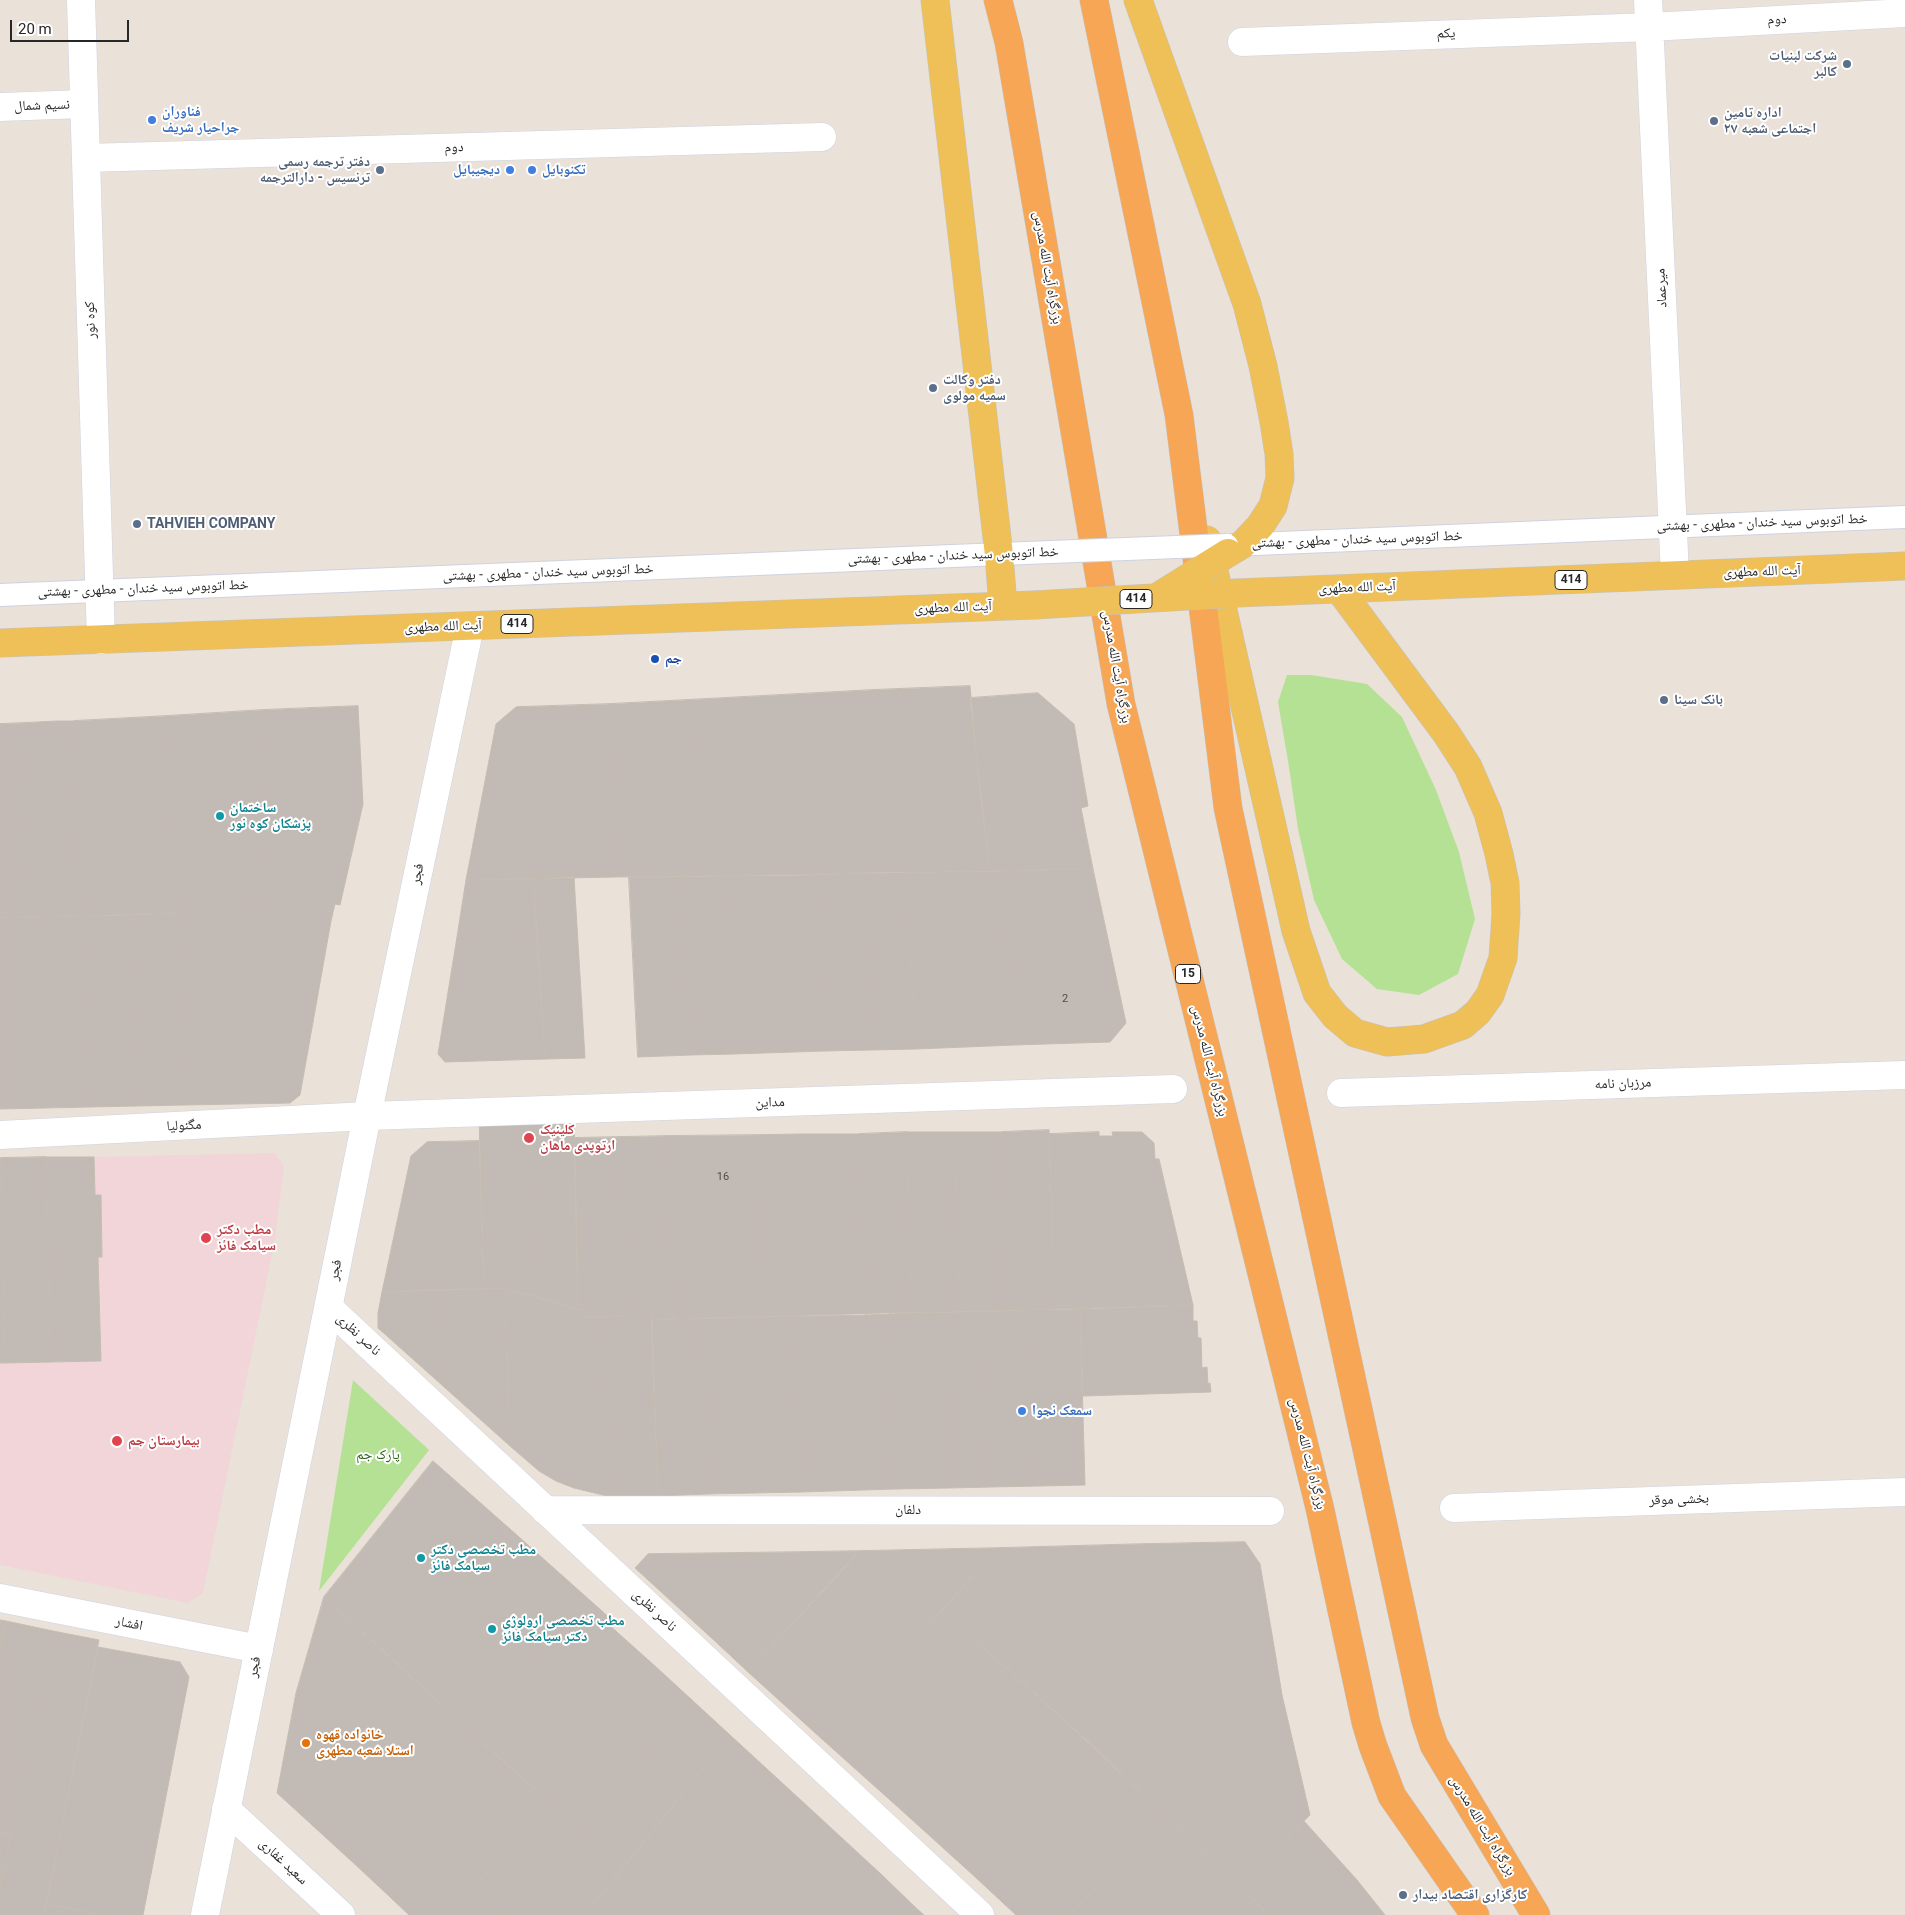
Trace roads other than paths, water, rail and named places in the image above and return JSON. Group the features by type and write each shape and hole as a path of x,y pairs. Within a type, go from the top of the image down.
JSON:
{"highway":[{"name":"بزرگراه آیت الله مدرس","path":"998,0 1011,53 1121,704 1320,1509 1366,1723 1392,1796 1474,1915"},
{"name":"بزرگراه آیت الله مدرس","path":"1094,0 1179,415 1228,808 1425,1718 1434,1745 1536,1915"}],"main road":[{"path":"935,0 999,555 1003,606"},
{"path":"1138,0 1248,304 1270,403 1279,454 1280,478 1273,506 1260,526 1232,548 1155,598"},
{"path":"1179,415 1296,931 1317,993 1335,1016 1355,1034 1386,1042 1424,1039 1463,1025 1478,1012 1490,995 1502,958 1506,914 1505,883 1488,813 1468,768 1415,690 1339,589"},
{"name":"آیت الله مطهری","path":"0,643 1035,605 1237,593 1905,566"}],"street":[{"name":"کوه نور","path":"81,0 101,640"},
{"name":"میرعماد","path":"1648,0 1675,575"},
{"name":"دوم","path":"1650,27 1905,13"},
{"name":"یکم","path":"1242,42 1650,27"},
{"name":"نسیم شمال","path":"0,107 84,104"},
{"name":"دوم","path":"86,158 822,137"},
{"name":"فجر","path":"205,1915 367,1116 470,626"},
{"name":"مرزبان نامه","path":"1341,1093 1905,1075"},
{"name":"مداین","path":"367,1116 1173,1089"},
{"name":"مگنولیا","path":"0,1136 367,1116"},
{"name":"ناصر نظری","path":"329,1308 980,1915"},
{"name":"بخشی موقر","path":"1454,1508 1905,1492"},
{"name":"دلفان","path":"545,1510 1270,1511"},
{"name":"افشار","path":"0,1598 259,1649"},
{"name":"سعید غفاری","path":"226,1809 340,1915"}],"lane":[{"name":"خط اتوبوس سید خندان - مطهری - بهشتی","path":"0,595 999,555 1232,548 1673,526 1905,517"}],"place":[{"name":"شرکت لبنیات کالبر","path":"1847,64"},
{"name":"فناوران جراحیار شریف","path":"152,120"},
{"name":"اداره تامین اجتماعی شعبه ۲۷","path":"1714,121"},
{"name":"دفتر ترجمه رسمی ترنسیس - دارالترجمه","path":"380,170"},
{"name":"دیجیبایل","path":"510,170"},
{"name":"تکنوبایل","path":"532,170"},
{"name":"دفتر وکالت سمیه مولوی","path":"933,388"},
{"name":"TAHVIEH COMPANY","path":"137,524"},
{"name":"جم","path":"655,659"},
{"name":"بانک سینا","path":"1664,700"},
{"name":"ساختمان پزشکان کوه نور","path":"220,816"},
{"name":"کلینیک ارتوپدی ماهان","path":"529,1138"},
{"name":"مطب دکتر سیامک فائز","path":"206,1238"},
{"name":"سمعک نجوا","path":"1022,1411"},
{"name":"بیمارستان جم","path":"117,1441"},
{"name":"مطب تخصصی دکتر سیامک فائز","path":"421,1558"},
{"name":"مطب تخصصی ارولوژی دکتر سیامک فائز","path":"492,1629"},
{"name":"خانواده قهوه استلا شعبه مطهری","path":"306,1743"},
{"name":"کارگزاری اقتصاد بیدار","path":"1403,1895"}],"park label":[{"name":"پارک جم","path":"378,1455"}]}
